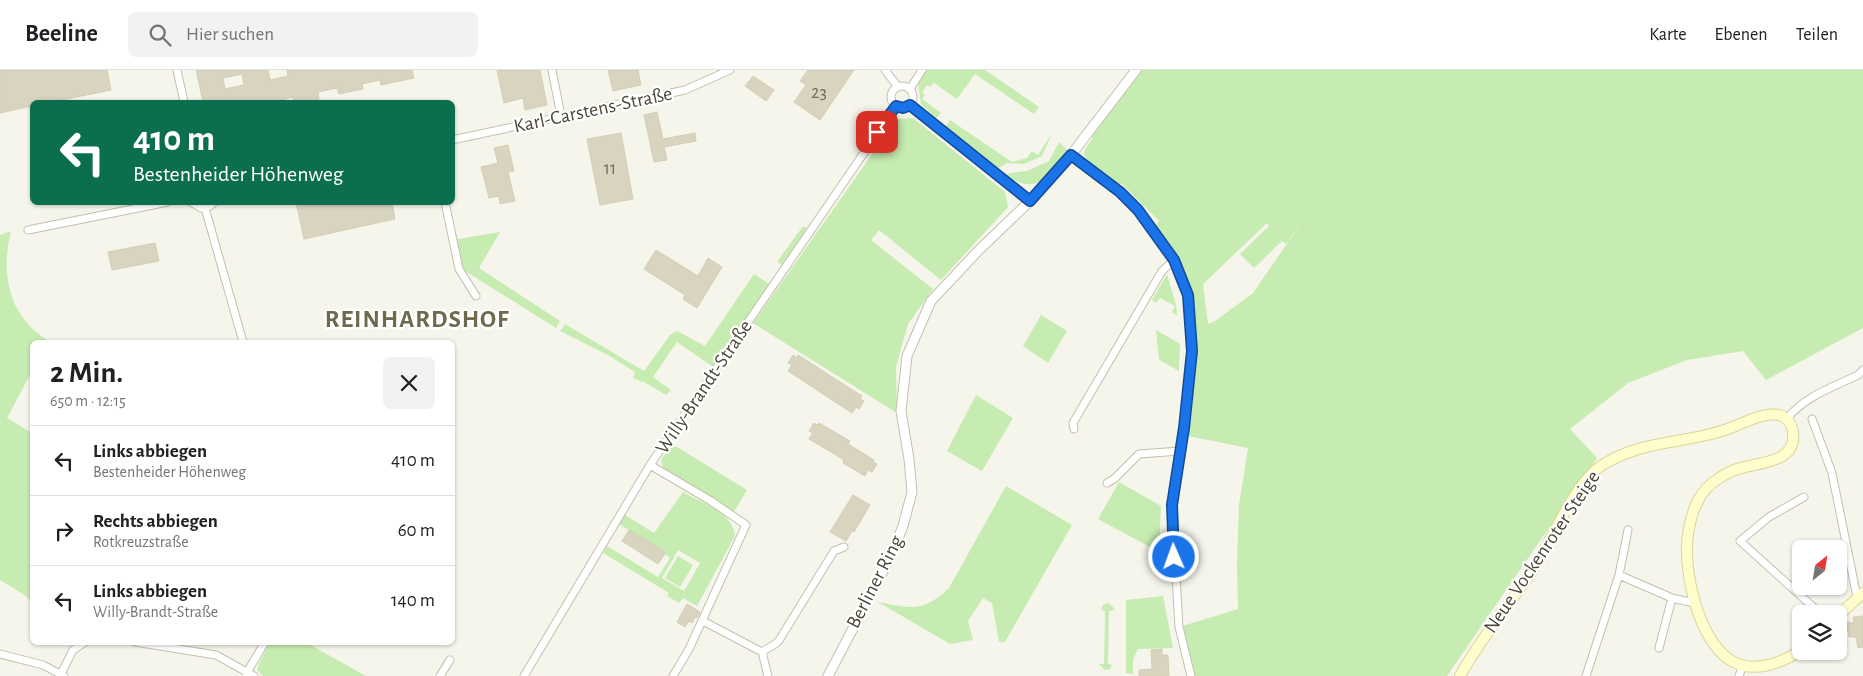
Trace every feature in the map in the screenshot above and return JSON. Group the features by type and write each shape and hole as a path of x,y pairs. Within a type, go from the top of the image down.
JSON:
{"main road":[{"name":"Neue Vockenroter Steige","path":"1460,676 1494,622 1533,569 1577,493 1602,464 1633,450 1657,443 1713,435 1760,416 1774,414 1786,420"},
{"path":"1786,420 1792,428 1793,440 1791,447 1783,456 1725,475 1710,484 1697,501 1689,528 1687,547 1688,574 1694,603 1711,639 1720,650 1730,660 1742,665 1766,666 1792,656"},
{"path":"1847,607 1860,595"}],"street":[{"path":"177,70 184,100"},
{"path":"552,70 562,116"},
{"name":"Karl-Carstens-Straße","path":"455,139 692,89 730,70"},
{"path":"885,70 898,87"},
{"path":"910,89 922,70"},
{"name":"Berliner Ring","path":"828,676 892,554 903,526 912,492 901,411 907,356 931,301 979,250 1030,201 1071,155 1136,70"},
{"path":"903,86 910,89 914,98 910,105 903,108 896,106 892,101 891,95 898,87 903,86"},
{"path":"910,105 1030,201"},
{"name":"Willy-Brandt-Straße","path":"524,676 650,466 896,106"},
{"path":"1071,155 1120,192 1138,210 1174,260 1188,295 1192,351 1184,428 1172,505 1179,627 1191,676"},
{"path":"28,230 153,205"},
{"path":"195,205 205,208 210,205"},
{"path":"445,205 459,269 476,296"},
{"path":"205,208 242,340"},
{"path":"1074,429 1073,423 1134,318 1165,267 1174,260"},
{"path":"1786,420 1804,402 1858,375 1863,370"},
{"path":"1812,420 1832,474 1860,595"},
{"path":"1107,483 1114,480 1139,454 1180,450"},
{"path":"650,466 711,501 746,525 702,621 674,676"},
{"path":"1804,497 1769,517 1740,541 1811,605"},
{"path":"1586,676 1619,576 1628,530"},
{"path":"762,652 778,642 834,551 844,548"},
{"path":"1619,576 1672,598 1694,603"},
{"path":"1659,648 1672,598"},
{"path":"702,621 762,652 768,676"},
{"path":"0,654 43,664 61,676 73,650 80,645"},
{"path":"155,645 210,653 228,660 249,675 264,645"},
{"path":"440,676 450,660"},
{"path":"1739,676 1742,665"}],"green space":[{"path":"926,70 985,70 1039,107 1034,114 975,74 957,99 934,83 930,87 927,85 922,92 925,95 922,99 941,113 936,118 921,104 918,83"},
{"path":"1136,70 1863,70 1863,328 1766,380 1743,351 1687,360 1628,383 1570,429 1597,458 1447,676 1191,676 1179,627 1238,609 1239,505 1248,448 1183,435 1191,345 1191,322 1184,278 1174,253 1156,225 1159,221 1121,183 1117,187 1087,160 1084,154 1085,149 1093,138 1088,133","holes":["1308,213 1253,293 1215,321 1208,324 1203,284 1267,223 1269,226 1240,254 1254,268 1282,241 1286,244"]},
{"path":"913,118 1005,192 1008,207 941,280 879,230 871,240 933,289 908,324 896,367 897,413 753,323 897,119"},
{"path":"950,120 1012,162 1027,158 1032,151 1038,155 1051,136 1042,156 1024,164 1008,163 998,168 945,127"},
{"path":"1059,142 1068,151 1042,180 1027,184 1007,176 1009,173 1027,171 1049,161"},
{"path":"803,226 811,231 786,267 777,262"},
{"path":"11,231 7,263 8,279 16,307 35,331 48,340 30,340 30,375 7,418 30,432 30,601 26,596 0,580 0,235"},
{"path":"500,232 479,268 560,321 556,328 462,269 452,240"},
{"path":"754,274 772,286 716,369 677,342 653,377 671,390 666,395 633,378 635,372 608,355 560,331 565,324 644,371 670,335 677,331 705,346"},
{"path":"1167,274 1176,305 1177,316 1172,312 1175,306 1160,298 1156,303 1152,300"},
{"path":"1041,315 1067,331 1048,363 1023,346"},
{"path":"1156,330 1180,344 1179,371 1159,360"},
{"path":"976,395 1013,418 982,471 947,451"},
{"path":"672,444 747,490 734,512 664,470 661,460"},
{"path":"1119,482 1161,506 1159,552 1098,519"},
{"path":"1006,486 1072,525 1005,642 999,642 992,603 983,598 968,621 973,640 950,644 878,602 916,607 932,602 949,588"},
{"path":"683,492 715,509 729,521 735,536 697,606 683,598 679,603 667,596 669,593 603,553 607,546 658,577 670,558 665,554 666,552 619,524 625,515 654,533","holes":["678,550 700,563 684,591 662,578"]},
{"path":"678,556 693,565 680,587 665,578"},
{"path":"1163,596 1173,648 1138,649 1133,659 1133,674 1126,673 1126,600"},
{"path":"1108,603 1114,608 1114,610 1109,611 1108,664 1112,665 1110,669 1105,670 1099,664 1104,664 1105,611 1101,610 1103,605"},
{"path":"268,645 311,645 366,676 263,676 257,670"}],"building":[{"path":"0,70 107,70 111,90 62,100 30,100 30,106 0,113"},
{"path":"196,70 268,70 270,80 288,76 287,70 412,70 414,78 381,85 380,80 362,84 363,89 339,94 337,88 318,92 319,99 313,100 294,100 293,97 281,100 203,100","holes":["242,74 244,85 225,89 223,78"]},
{"path":"497,70 540,70 547,105 525,110 523,98 504,103"},
{"path":"608,70 638,70 641,85 613,91"},
{"path":"808,70 854,70 820,120 794,102 806,85 800,81"},
{"path":"753,76 774,90 766,101 745,86"},
{"path":"657,112 663,139 695,133 696,141 664,147 667,160 654,162 644,115"},
{"path":"621,133 633,199 600,205 587,139"},
{"path":"508,145 514,171 508,172 515,201 500,204 499,196 489,198 481,167 498,163 494,148"},
{"path":"297,205 393,205 395,219 304,239"},
{"path":"155,243 159,261 112,270 108,252"},
{"path":"656,250 698,276 708,258 722,267 697,308 683,299 685,295 644,269"},
{"path":"793,355 797,358 798,355 862,396 860,399 864,401 859,409 856,407 852,413 788,371 792,365 788,363"},
{"path":"814,423 817,425 819,423 850,441 848,444 874,460 873,462 877,464 872,472 868,470 865,476 843,463 844,461 841,458 809,439 813,433 809,431"},
{"path":"853,495 870,505 854,532 852,531 846,541 830,532"},
{"path":"629,530 666,552 658,564 622,541"},
{"path":"687,604 700,612 692,623 689,621 685,627 677,622"},
{"path":"1863,616 1863,647 1858,648 1856,637 1849,637 1847,622 1854,623 1853,617"},
{"path":"1162,649 1162,655 1168,655 1169,676 1139,676 1139,670 1152,669 1151,650"}],"district":[{"name":"REINHARDSHOF","path":"417,319"}],"route":[{"path":"877,132 896,106 903,108 910,105 1030,201 1071,155 1120,192 1138,210 1177,263 1188,295 1192,351 1184,428 1172,505 1174,557"}]}
